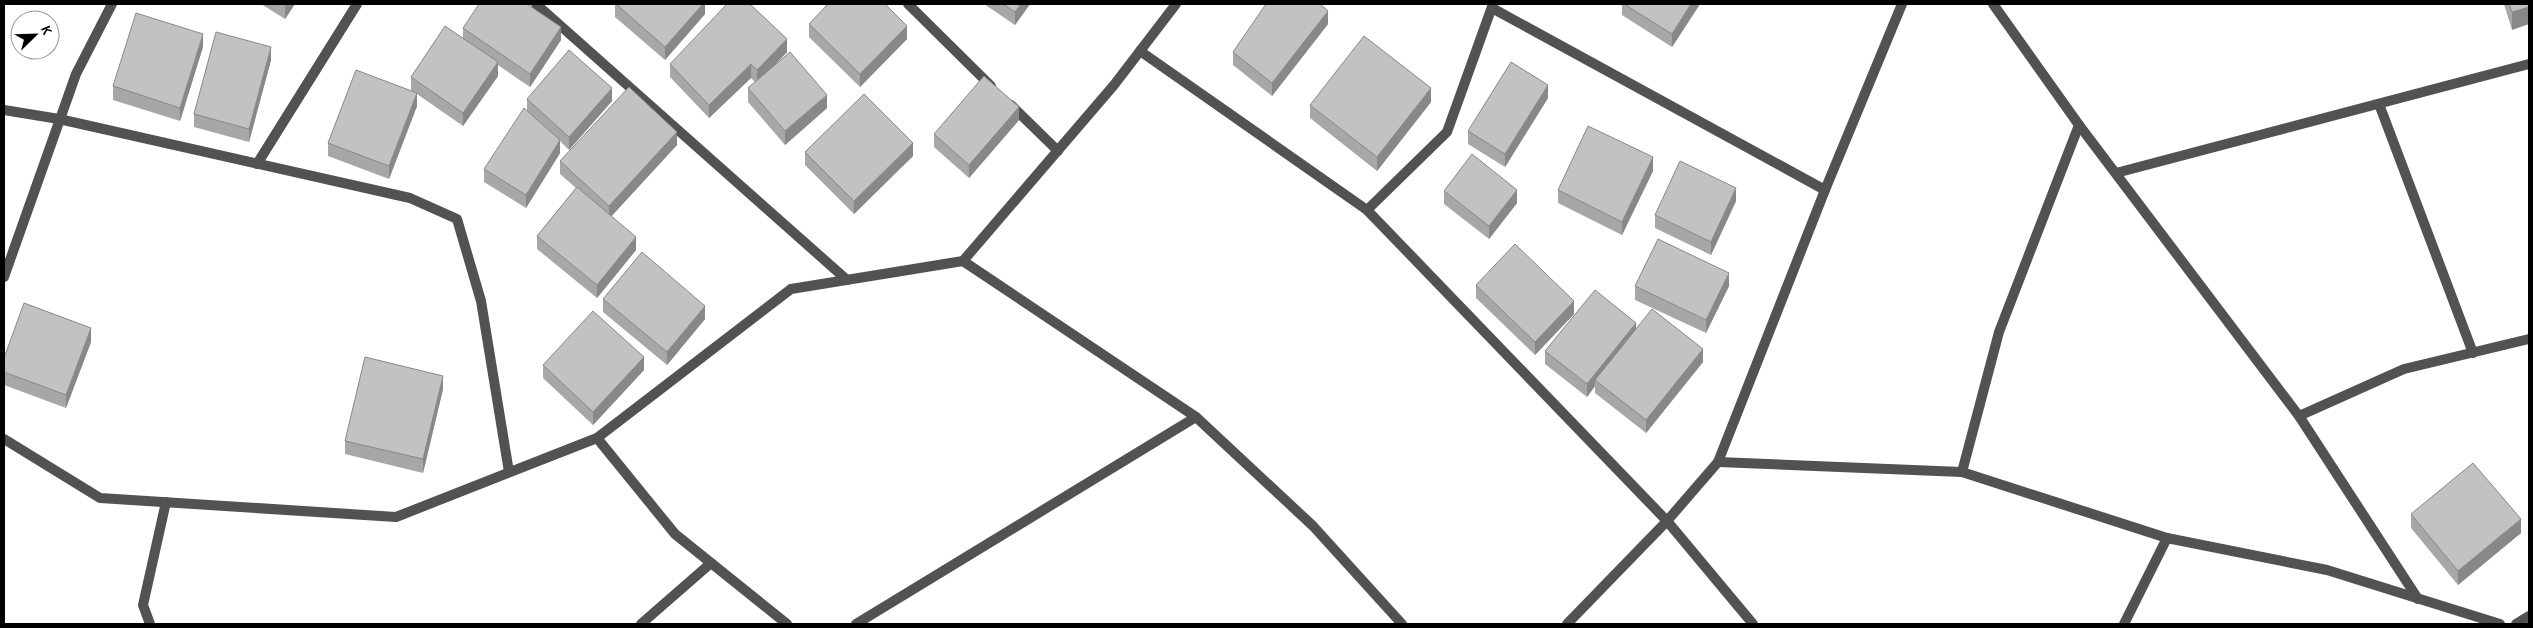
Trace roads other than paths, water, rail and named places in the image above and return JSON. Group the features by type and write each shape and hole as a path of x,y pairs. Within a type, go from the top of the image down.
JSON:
{"street":[{"path":"4,277 76,74 112,4"},
{"path":"257,164 357,4"},
{"path":"536,4 847,280"},
{"path":"908,4 1058,151"},
{"path":"4,438 100,498 396,517 597,438 792,289 963,261 1114,85 1176,4"},
{"path":"1567,624 1666,521 1718,462 1825,190 1902,4"},
{"path":"1993,4 2079,125 2299,416 2418,599"},
{"path":"1367,210 1447,132 1492,6 1825,190"},
{"path":"1140,51 1367,210 1666,521 1752,624"},
{"path":"2116,173 2529,64"},
{"path":"2379,104 2473,353"},
{"path":"4,110 59,119 410,198 457,219 481,301 509,472"},
{"path":"1962,472 1999,332 2079,125"},
{"path":"963,261 1196,416 1313,526 1402,624"},
{"path":"2299,416 2404,369 2529,339"},
{"path":"856,624 1196,416"},
{"path":"597,438 675,534 787,624"},
{"path":"1718,462 1962,472 2167,538 2327,570 2500,624"},
{"path":"150,624 143,605 166,502"},
{"path":"2124,624 2167,538"},
{"path":"641,624 711,563"},
{"path":"2516,624 2529,616"}]}
